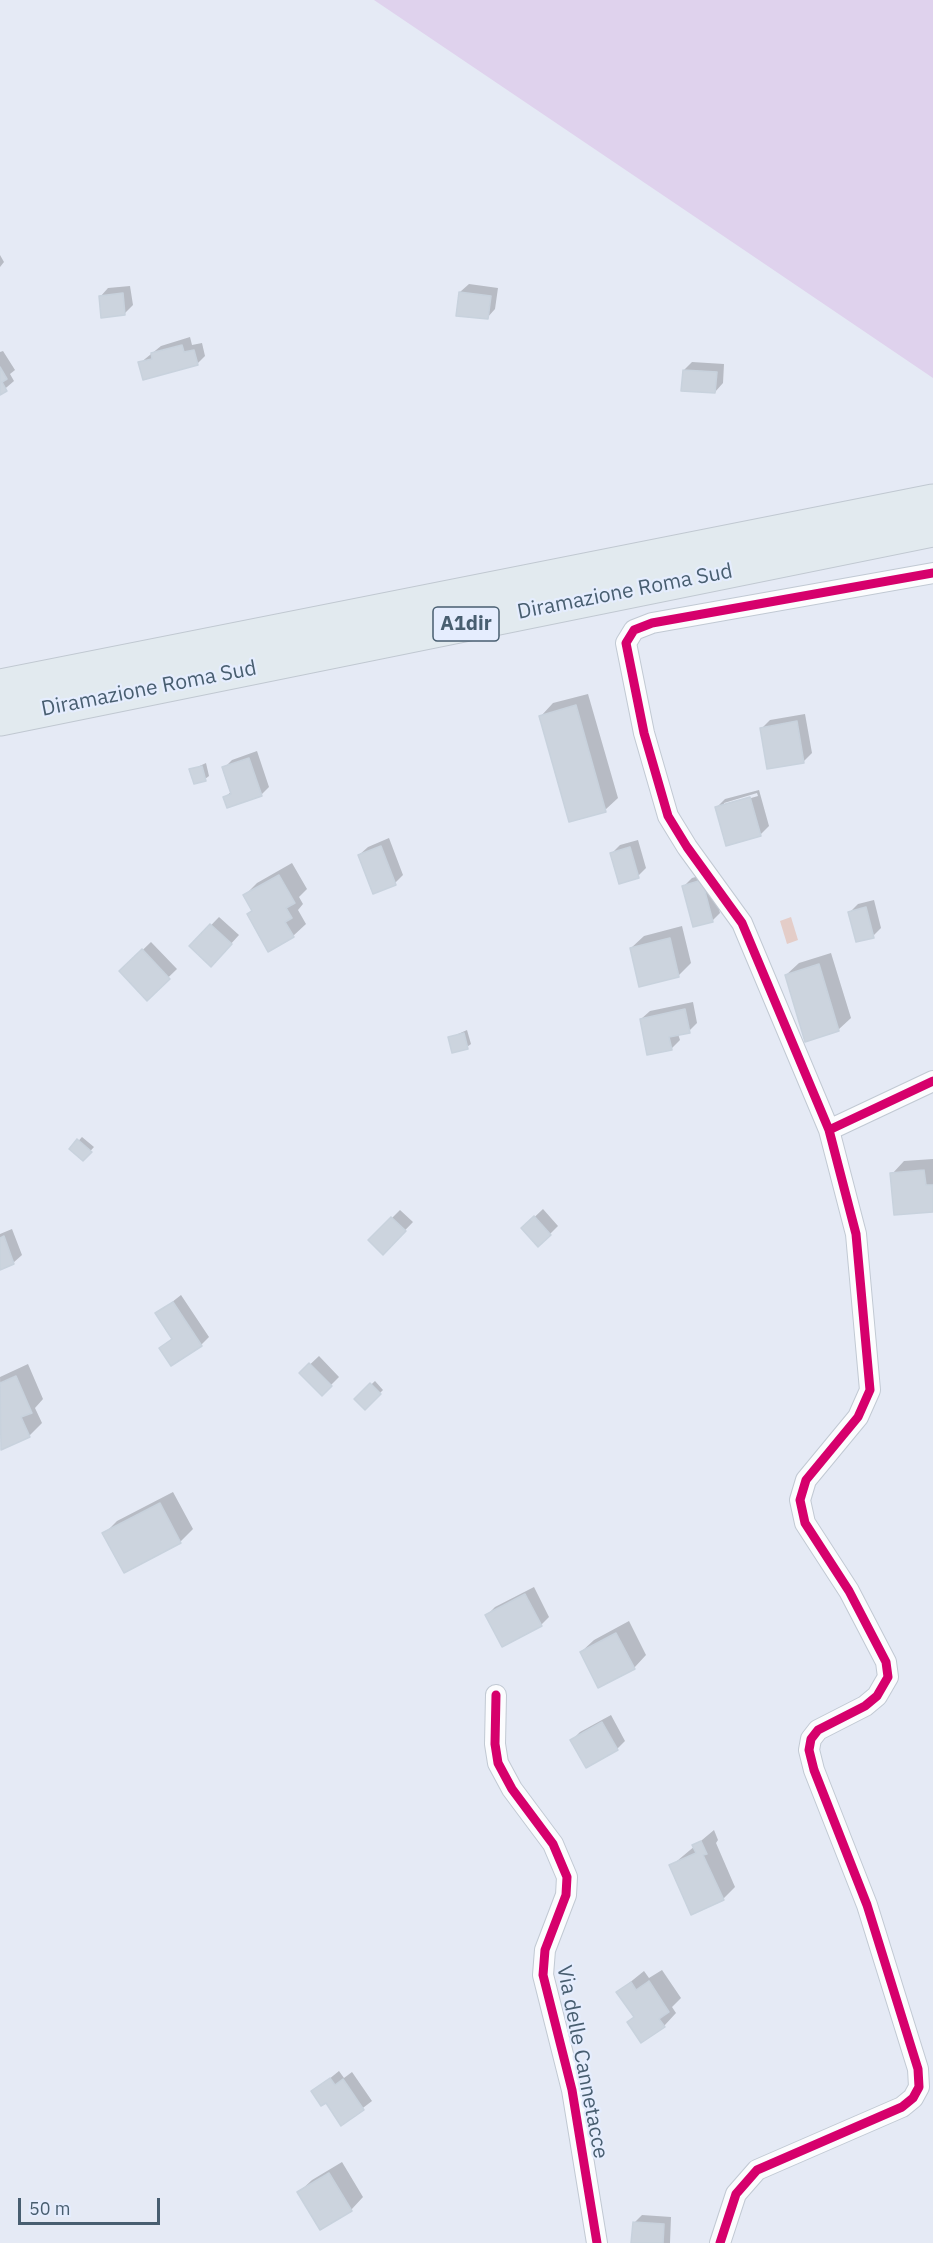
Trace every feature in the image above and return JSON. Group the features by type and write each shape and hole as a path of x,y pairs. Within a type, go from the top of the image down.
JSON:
{"highway":[{"name":"Diramazione Roma Sud","path":"0,686 933,501"},
{"name":"Diramazione Roma Sud","path":"0,719 933,530"}],"street":[{"path":"720,2243 736,2194 757,2170 902,2107 913,2098 919,2086 918,2069 870,1913 809,1750 814,1734 872,1701 882,1690 888,1677 883,1654 849,1592 805,1523 800,1508 801,1492 806,1480 858,1417 870,1390 870,1368 855,1226 829,1130 742,923 694,858 668,816 644,733 626,644 634,630 652,623 933,573"},
{"path":"829,1130 933,1081"},
{"name":"Via delle Cannetacce","path":"496,1695 495,1744 498,1763 512,1789 553,1844 567,1877 566,1895 545,1950 543,1975 570,2083 597,2243"}],"shaded area":[{"path":"374,0 933,0 933,378 747,252"},
{"path":"791,917 798,940 787,944 780,921"}],"building":[{"path":"459,292 491,296 488,319 456,316"},
{"path":"123,293 125,315 101,318 99,296"},
{"path":"182,345 184,352 194,350 198,365 143,380 138,362 152,359 151,353"},
{"path":"0,367 7,379 2,382 7,391 0,395"},
{"path":"683,370 717,372 715,393 681,391"},
{"path":"576,705 606,812 569,822 539,716"},
{"path":"797,721 804,763 767,769 760,728"},
{"path":"249,758 262,796 227,808 223,797 231,794 222,767"},
{"path":"202,766 206,781 194,784 189,769"},
{"path":"750,797 761,836 726,846 715,807"},
{"path":"381,846 396,885 373,894 358,855"},
{"path":"630,847 639,878 619,884 610,853"},
{"path":"279,875 295,903 286,908 292,918 285,922 294,937 268,952 247,914 252,911 243,895"},
{"path":"702,880 713,922 693,927 682,886"},
{"path":"866,907 874,938 856,942 848,912"},
{"path":"210,924 232,944 211,967 189,946"},
{"path":"670,938 679,977 639,987 630,948"},
{"path":"142,949 170,979 147,1001 119,971"},
{"path":"819,964 839,1031 805,1042 785,975"},
{"path":"685,1009 690,1033 669,1037 672,1050 647,1055 640,1019"},
{"path":"464,1033 468,1049 452,1053 448,1037"},
{"path":"77,1139 92,1152 83,1161 69,1149"},
{"path":"924,1170 926,1185 933,1185 933,1212 894,1215 890,1173"},
{"path":"534,1216 551,1235 538,1247 521,1228"},
{"path":"391,1217 406,1231 383,1255 368,1240"},
{"path":"4,1236 14,1264 0,1270 0,1238"},
{"path":"173,1302 202,1346 171,1366 159,1348 172,1339 155,1313"},
{"path":"309,1363 332,1386 322,1396 299,1373"},
{"path":"16,1376 32,1413 21,1417 30,1437 1,1450 0,1383"},
{"path":"370,1383 381,1394 365,1410 354,1399"},
{"path":"160,1503 181,1543 124,1573 102,1533"},
{"path":"525,1594 542,1626 502,1647 485,1615"},
{"path":"616,1633 635,1669 598,1688 580,1652"},
{"path":"602,1722 618,1750 586,1768 570,1740"},
{"path":"701,1841 707,1854 703,1855 724,1900 691,1915 669,1865 696,1853 692,1845"},
{"path":"649,1981 669,2012 659,2019 665,2027 641,2043 627,2022 634,2017 616,1992 631,1982 636,1990"},
{"path":"330,2078 335,2085 343,2079 364,2110 341,2126 326,2103 321,2106 311,2091"},
{"path":"329,2173 352,2211 320,2230 297,2192"},
{"path":"633,2222 664,2224 663,2243 631,2243"}],"cycle path":[{"path":"829,1130 742,923 687,847 668,816 644,733 626,643 634,630 652,623 933,573"},
{"path":"720,2243 736,2194 757,2170 902,2107 913,2098 919,2087 918,2069 867,1905 814,1770 809,1750 811,1739 818,1730 865,1706 877,1696 888,1677 886,1662 849,1591 805,1523 800,1500 806,1480 858,1417 870,1390 856,1234 829,1130 933,1081"},
{"path":"496,1695 495,1744 498,1763 512,1789 553,1844 567,1877 566,1895 545,1950 543,1975 572,2090 597,2243"}]}
